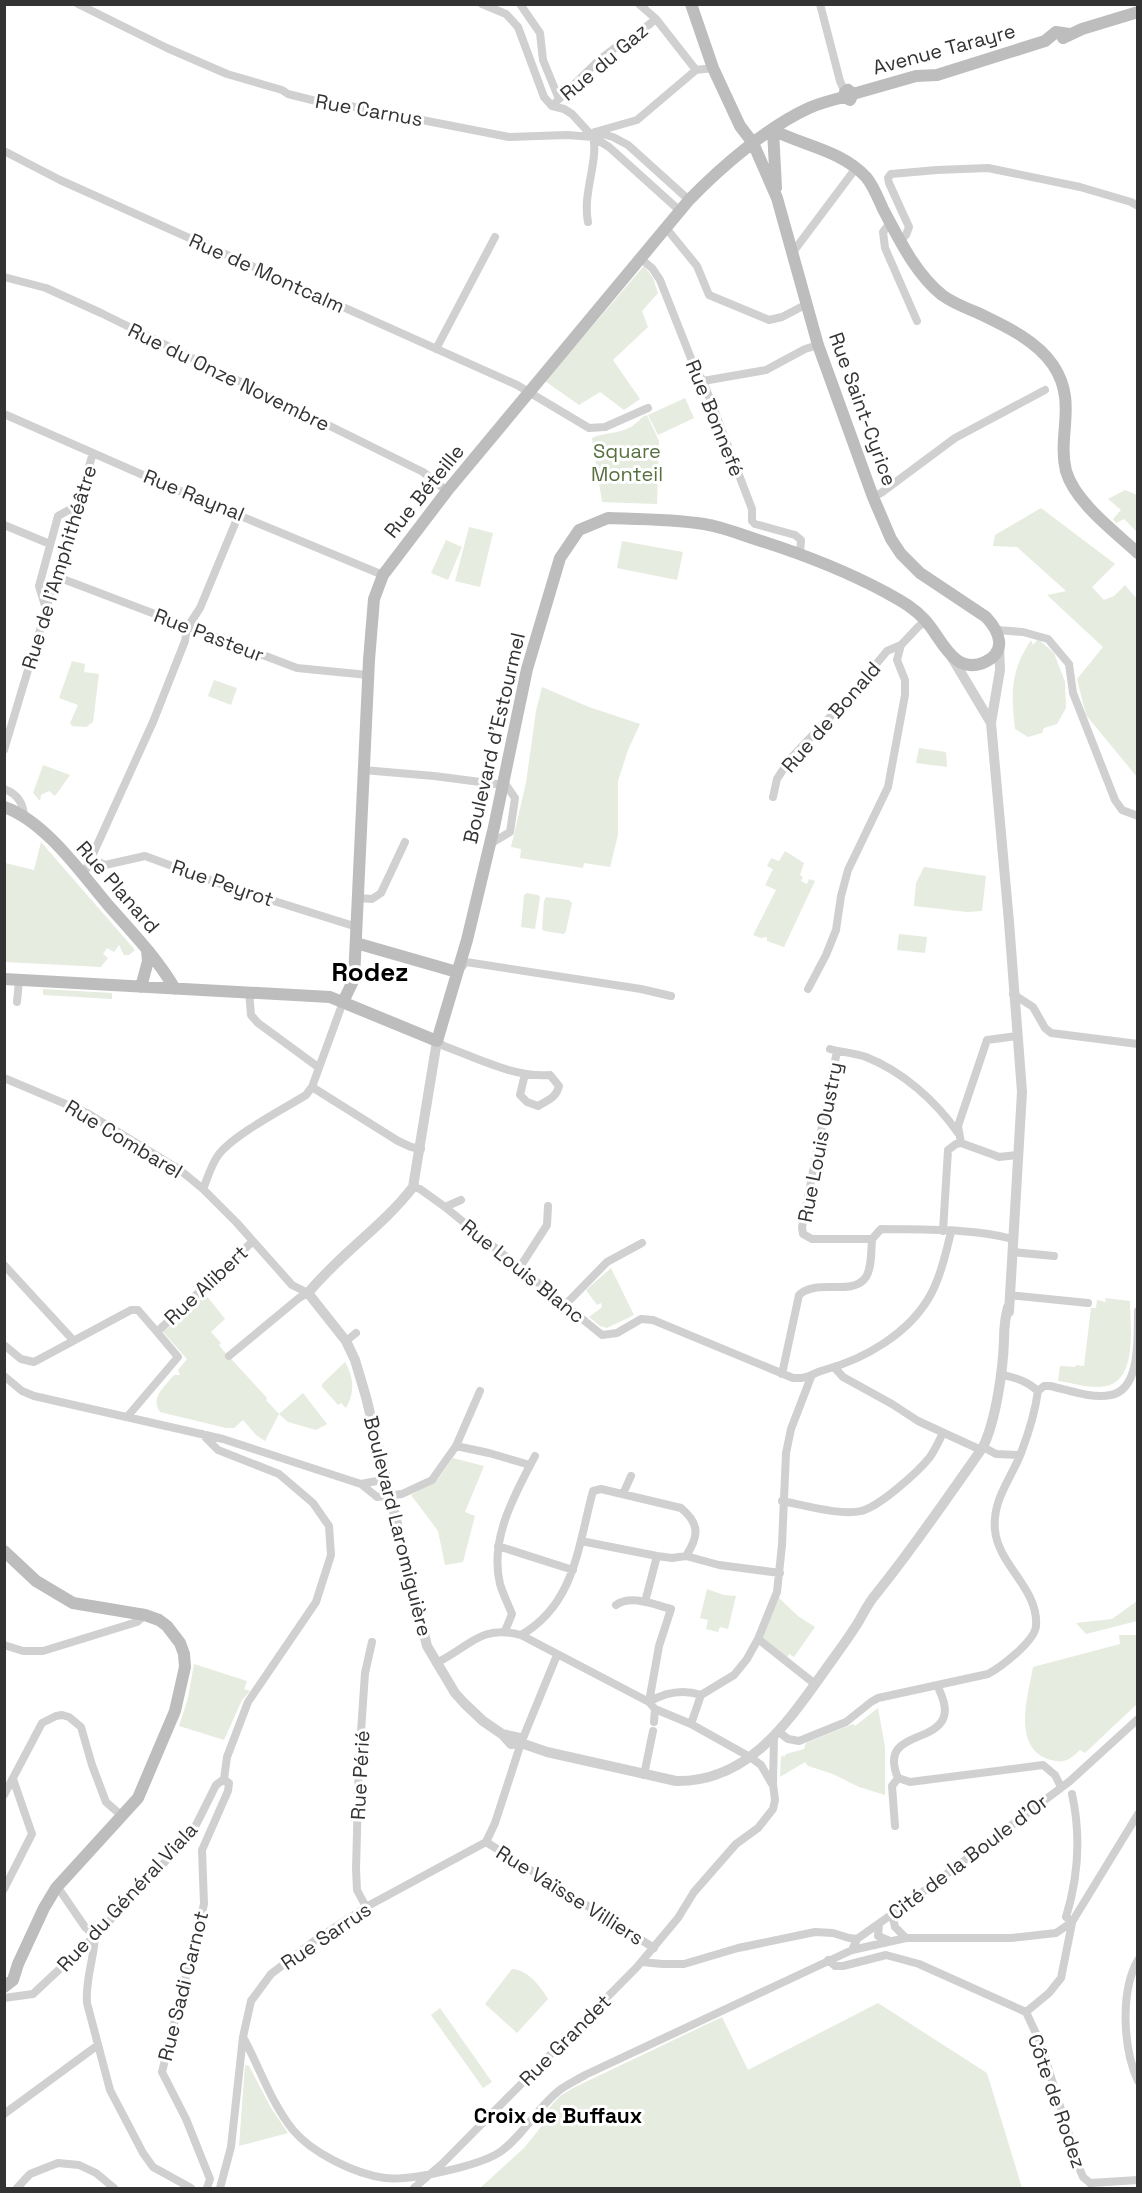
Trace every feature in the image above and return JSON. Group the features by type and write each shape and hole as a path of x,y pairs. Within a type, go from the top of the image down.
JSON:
{"main road":[{"name":"Rue Saint-Cyrice","path":"691,4 713,68 740,126 753,143 777,198 818,345 873,497 901,554 920,573 986,617 998,630"},
{"name":"Avenue Tarayre","path":"741,153 809,108 848,94 916,76 937,75 1045,41 1059,41 1069,34 1137,12"},
{"path":"777,198 773,130 796,141 830,152 856,168 868,179 890,222 928,282 943,295 1018,334 1043,353 1058,374 1066,399 1066,472 1081,498 1137,553"},
{"path":"741,153 766,174"},
{"name":"Rue Béteille","path":"344,1002 354,979 368,675 374,599 383,575 447,491 689,200 741,153"},
{"name":"Boulevard d'Estourmel","path":"437,1041 467,940 504,784 527,669 560,558 579,530 608,518 653,519 701,524 800,554"},
{"path":"800,554 843,570 912,606 927,621 951,656 963,662 975,665 994,655 999,645 998,630"},
{"name":"Rue Planard","path":"4,807 13,810 48,836 147,950 176,988"},
{"path":"356,944 457,972"},
{"path":"141,987 147,965 147,950"},
{"path":"4,979 330,997 437,1041"},
{"path":"4,1551 36,1581 73,1603 145,1615 159,1620 167,1626 180,1643 185,1667 175,1712 138,1798 56,1888 44,1908 13,1980 4,1986"},
{"path":"4,1975 18,1964"}],"street":[{"name":"Rue Carnus","path":"78,4 166,48 227,74 320,103 350,106 509,137 594,135"},
{"path":"482,4 506,14 518,27 544,97 572,114 680,211"},
{"path":"520,4 540,33 543,60 555,102"},
{"name":"Rue du Gaz","path":"639,4 656,19 696,70"},
{"path":"821,6 843,90 848,94"},
{"name":"Rue du Gaz","path":"555,102 598,61 656,19"},
{"path":"594,135 637,120 696,70 713,68"},
{"path":"594,135 613,137 628,145 689,200"},
{"path":"588,222 585,210 594,135"},
{"name":"Rue de Montcalm","path":"4,151 60,180 518,385 589,428 604,428 648,408"},
{"path":"793,252 856,168"},
{"path":"901,240 909,227 889,183 888,178 891,174 988,168 1080,187 1131,202 1137,206"},
{"path":"890,222 883,232 885,248 917,321"},
{"path":"666,228 697,266 709,295 769,320 782,317 807,304"},
{"path":"436,349 495,237"},
{"name":"Rue Bonnefé","path":"641,259 652,268 660,280 694,366 703,381 752,509 752,521 754,524 795,535 801,540 800,554"},
{"name":"Rue du Onze Novembre","path":"4,277 46,288 101,313 424,473 447,491"},
{"path":"703,381 766,370 805,349 818,345"},
{"path":"873,497 881,494 955,438 1045,390"},
{"name":"Rue Raynal","path":"4,414 168,486 383,575"},
{"name":"Rue de l'Amphithéâtre","path":"4,750 93,453"},
{"path":"46,609 39,586 58,516 76,506"},
{"path":"83,876 153,722 185,641 187,628 200,608 239,514"},
{"path":"4,525 50,544"},
{"name":"Rue Pasteur","path":"55,576 297,668 368,675"},
{"name":"Rue de Bonald","path":"772,797 777,778 790,759 848,698 887,651 897,646 927,621"},
{"path":"998,630 1023,632 1048,639 1069,663 1074,693 1088,735 1115,800 1122,810 1137,816"},
{"path":"991,723 1000,670 999,645"},
{"path":"808,989 826,955 836,928 840,896 848,870 888,786 905,696 905,680 897,660 897,646"},
{"path":"951,656 991,723"},
{"name":"Boulevard Laromiguière","path":"308,1293 346,1341 355,1360 387,1479 416,1608 427,1646 464,1703 483,1721 502,1734 520,1738 521,1743 644,1776 692,1782 713,1776 750,1757 777,1734 815,1684 877,1593 883,1588 982,1448 990,1433 1000,1374 1004,1322 1009,1301 1022,1092 991,723"},
{"path":"363,770 504,784"},
{"name":"Rue Planard","path":"4,789 20,800 24,808 24,818"},
{"path":"358,898 372,899 381,893 405,842"},
{"name":"Rue Peyrot","path":"91,858 105,865 145,856 357,927"},
{"path":"457,972 466,962 641,989 671,996"},
{"path":"17,1002 19,980"},
{"path":"249,991 250,1015 318,1068"},
{"path":"1013,994 1033,1007 1051,1033 1137,1044"},
{"path":"203,1189 215,1161 235,1138 306,1095 312,1087 344,1002"},
{"path":"961,1143 958,1130 987,1040 1017,1036"},
{"path":"230,1356 308,1293 319,1279 401,1203 413,1187 437,1041 444,1046 525,1074 550,1075 558,1086 554,1097 538,1106 527,1102 520,1095 525,1074"},
{"name":"Rue Louis Oustry","path":"872,1239 812,1239 803,1234 802,1227 833,1050 864,1057 908,1081 958,1130"},
{"name":"Rue Combarel","path":"4,1078 87,1113 159,1155 203,1189 292,1285 308,1293"},
{"path":"312,1087 398,1141 421,1149"},
{"path":"1013,1239 947,1231 881,1229 872,1239 868,1273 861,1283 852,1286 811,1287 804,1289 799,1295 782,1374 793,1378 811,1377 869,1352 897,1334 923,1305 936,1282 947,1250 947,1231 945,1174 948,1150 961,1143 999,1157 1017,1155"},
{"name":"Rue Louis Blanc","path":"413,1187 420,1189 445,1207 602,1335 617,1333 641,1319 653,1320 782,1374"},
{"path":"445,1207 461,1200"},
{"path":"520,1267 547,1225 548,1206"},
{"name":"Rue Alibert","path":"127,1417 178,1357 157,1332 253,1241"},
{"path":"565,1305 607,1262 642,1243"},
{"path":"1012,1252 1054,1256"},
{"path":"4,1265 73,1341"},
{"path":"1009,1301 1088,1303"},
{"path":"4,1345 21,1359 34,1362 131,1310 138,1310 157,1332"},
{"path":"777,1734 799,1741 846,1722 878,1698 938,1687 988,1674 1001,1667 1034,1634 1036,1626 1032,1606 1019,1578 999,1545 995,1527 1001,1491 1020,1455 1035,1414 1038,1391 1044,1386 1050,1386 1094,1395 1113,1395 1122,1390 1132,1378 1136,1366 1137,1311"},
{"path":"346,1341 356,1333"},
{"path":"835,1368 843,1377 939,1431 996,1454 1020,1455"},
{"path":"1000,1374 1021,1379 1038,1391"},
{"path":"4,1376 34,1396 202,1434 253,1448 361,1484 394,1510"},
{"path":"691,1724 701,1695 734,1675 747,1659 758,1639 777,1592 786,1453 790,1433 811,1377"},
{"path":"377,1497 402,1494 432,1480 456,1446 480,1391"},
{"path":"782,1502 847,1512 862,1511 880,1502 915,1473 930,1456 939,1431"},
{"name":"Rue du Général Viala","path":"4,1998 33,1994 94,1936 192,1833 216,1785 224,1779 226,1757 248,1702 316,1602 331,1555 329,1526 313,1503 279,1474 218,1450 202,1434"},
{"path":"456,1446 530,1465"},
{"path":"505,1631 512,1614 500,1583 498,1546 511,1503 535,1456"},
{"path":"623,1494 631,1476"},
{"path":"361,1484 387,1479"},
{"path":"521,1635 532,1629 552,1610 562,1595 573,1570 593,1491 601,1489 681,1508 689,1515 696,1529 690,1557"},
{"path":"581,1541 657,1556 690,1557 719,1565 780,1573"},
{"path":"498,1546 573,1570"},
{"path":"645,1602 657,1556"},
{"path":"616,1605 621,1601 645,1602 671,1609 659,1646 652,1705 653,1727 644,1776"},
{"path":"4,1644 23,1651 43,1651 137,1622 145,1615"},
{"path":"436,1663 486,1633 505,1631 521,1635 750,1757 760,1765 773,1784"},
{"path":"758,1639 815,1684"},
{"name":"Rue Périé","path":"366,1907 357,1890 356,1869 359,1761 365,1673 372,1642"},
{"path":"486,1842 495,1823 521,1743 557,1655"},
{"path":"895,1826 892,1786 898,1778 893,1756 904,1744 938,1726 944,1717 944,1704 938,1687"},
{"path":"652,1705 662,1695 675,1692 691,1692 701,1695"},
{"path":"4,1795 42,1723 56,1716 69,1717 81,1727 106,1802 122,1816"},
{"path":"1061,1787 1137,1719"},
{"name":"Rue Grandet","path":"446,2166 642,1962 678,1918 694,1892 736,1844 758,1828 773,1809 777,1734"},
{"name":"Cité de la Boule d'Or","path":"857,1938 879,1924 1061,1787 1055,1775 1043,1765 910,1782 898,1778"},
{"path":"4,1889 32,1834 13,1779"},
{"name":"Rue Sadi Carnot","path":"209,2185 186,2119 162,2072 204,1904 202,1850 228,1791 229,1783 224,1779"},
{"path":"1072,1794 1078,1820 1078,1840 1072,1896 1066,1917 1072,1922"},
{"path":"828,1960 835,1966 843,1966 886,1955 919,1964 1026,2012 1061,1978 1072,1922 1137,1814"},
{"name":"Rue Sarrus","path":"220,2188 231,2147 243,2037 251,2001 271,1974 317,1939 366,1907 486,1842"},
{"name":"Rue Vaïsse Villiers","path":"486,1842 654,1948"},
{"path":"56,1888 94,1936 94,1950 86,1989 87,2003 110,2090 143,2153 153,2167 191,2188"},
{"path":"890,1942 895,1927 892,1914"},
{"path":"414,2188 446,2166 472,2163 500,2152 561,2089 585,2075 852,1950 906,1938 1011,1938 1056,1933 1072,1922"},
{"path":"879,1924 878,1936 890,1942"},
{"path":"895,1927 906,1938"},
{"path":"642,1962 684,1964 738,1948 815,1932 857,1938 852,1950"},
{"path":"1137,1960 1130,1973 1126,2006 1127,2041 1137,2081"},
{"name":"Côte de Rodez","path":"1026,2012 1040,2042 1080,2170 1089,2186"},
{"path":"243,2037 267,2088 293,2131 316,2150 349,2168 386,2178 432,2174"},
{"path":"4,2114 98,2045"},
{"path":"17,2188 30,2174 58,2163 79,2164 96,2173 114,2188"},
{"path":"209,2185 218,2183 222,2178"},
{"path":"1089,2186 1137,2180"}],"green space":[{"path":"644,266 653,278 658,293 642,311 648,327 613,360 640,399 624,410 600,392 579,405 545,381"},
{"path":"685,398 694,418 658,435 648,415"},
{"name":"Square Monteil","path":"647,415 659,441 657,504 602,502 592,438 625,430"},
{"path":"1125,490 1137,495 1137,532 1124,519 1116,523 1113,519 1121,510 1108,499"},
{"path":"1041,508 1115,564 1092,587 1104,600 1114,596 1125,585 1137,599 1137,777 1086,715 1077,679 1103,647 1047,595 1066,591 1017,547 993,546 995,535"},
{"path":"469,527 493,533 480,587 455,581"},
{"path":"446,540 462,547 448,580 431,573"},
{"path":"622,541 683,552 677,580 617,568"},
{"path":"1038,639 1054,653 1065,682 1066,708 1057,724 1044,728 1042,733 1028,737 1015,729 1014,683 1024,652 1031,640 1033,645"},
{"path":"72,661 85,664 84,672 99,674 93,722 86,727 72,726 70,723 78,705 59,698"},
{"path":"214,680 237,688 231,705 208,696"},
{"path":"542,687 589,707 640,724 628,750 618,781 618,835 610,867 584,863 583,868 520,858 521,849 511,847 526,783 536,711"},
{"path":"919,748 946,752 947,767 916,763"},
{"path":"43,765 70,775 55,796 49,791 41,795 40,801 33,793"},
{"path":"41,842 135,950 129,955 124,955 119,945 114,952 107,948 103,954 108,958 101,967 5,962 5,863 34,870"},
{"path":"785,851 804,863 800,875 803,877 801,881 807,884 809,879 815,881 784,947 767,941 767,937 761,938 753,935 776,890 765,885 773,869 767,866 771,858 779,861"},
{"path":"924,867 986,876 982,911 967,912 914,906 916,883"},
{"path":"527,893 540,897 535,929 521,927 524,895"},
{"path":"546,897 569,900 572,903 564,934 542,929"},
{"path":"899,934 927,937 925,953 897,950"},
{"path":"43,989 112,993 112,999 43,995"},
{"path":"611,1268 634,1315 607,1328 600,1326 589,1317 602,1307 601,1303 597,1305 586,1290"},
{"path":"206,1295 225,1319 211,1332 221,1343 219,1345 223,1350 279,1414 265,1441 256,1435 243,1420 234,1428 226,1428 160,1412 157,1407 157,1397 174,1375 180,1375 178,1370 187,1359 163,1332"},
{"path":"1105,1298 1130,1301 1130,1350 1123,1374 1116,1382 1100,1387 1058,1381 1060,1366 1084,1366 1091,1308 1096,1308 1097,1300 1106,1302"},
{"path":"345,1362 352,1385 351,1397 346,1408 341,1403 338,1405 322,1387 322,1384"},
{"path":"303,1393 327,1424 316,1430 288,1422 279,1414"},
{"path":"453,1458 484,1466 465,1512 475,1516 463,1562 445,1565 438,1531 411,1495 438,1479"},
{"path":"707,1589 724,1595 736,1596 728,1629 720,1627 718,1632 706,1629 708,1620 700,1618"},
{"path":"779,1598 798,1616 815,1627 794,1657 789,1654 787,1658 761,1638"},
{"path":"1137,1601 1137,1621 1086,1634 1076,1623 1112,1619"},
{"path":"1119,1635 1137,1635 1137,1704 1085,1753 1080,1750 1064,1761 1051,1760 1039,1754 1031,1745 1026,1733 1025,1720 1033,1667 1120,1644"},
{"path":"194,1664 247,1681 244,1689 250,1691 242,1700 224,1740 179,1726 188,1698"},
{"path":"878,1708 885,1747 885,1795 808,1766 805,1762 780,1777 783,1755 784,1757 786,1754 804,1749 806,1743 853,1724 855,1726"},
{"path":"512,1969 528,1976 548,1999 517,2033 485,2004"},
{"path":"878,2003 987,2073 1022,2188 480,2188 524,2148 541,2127 539,2119 560,2096 722,2017 748,2070"},
{"path":"440,2008 492,2082 483,2088 431,2015"},
{"path":"245,2065 249,2066 271,2108 288,2133 239,2146"}],"district":[{"name":"Rodez","path":"370,972"},
{"name":"Croix de Buffaux","path":"558,2116"}]}
